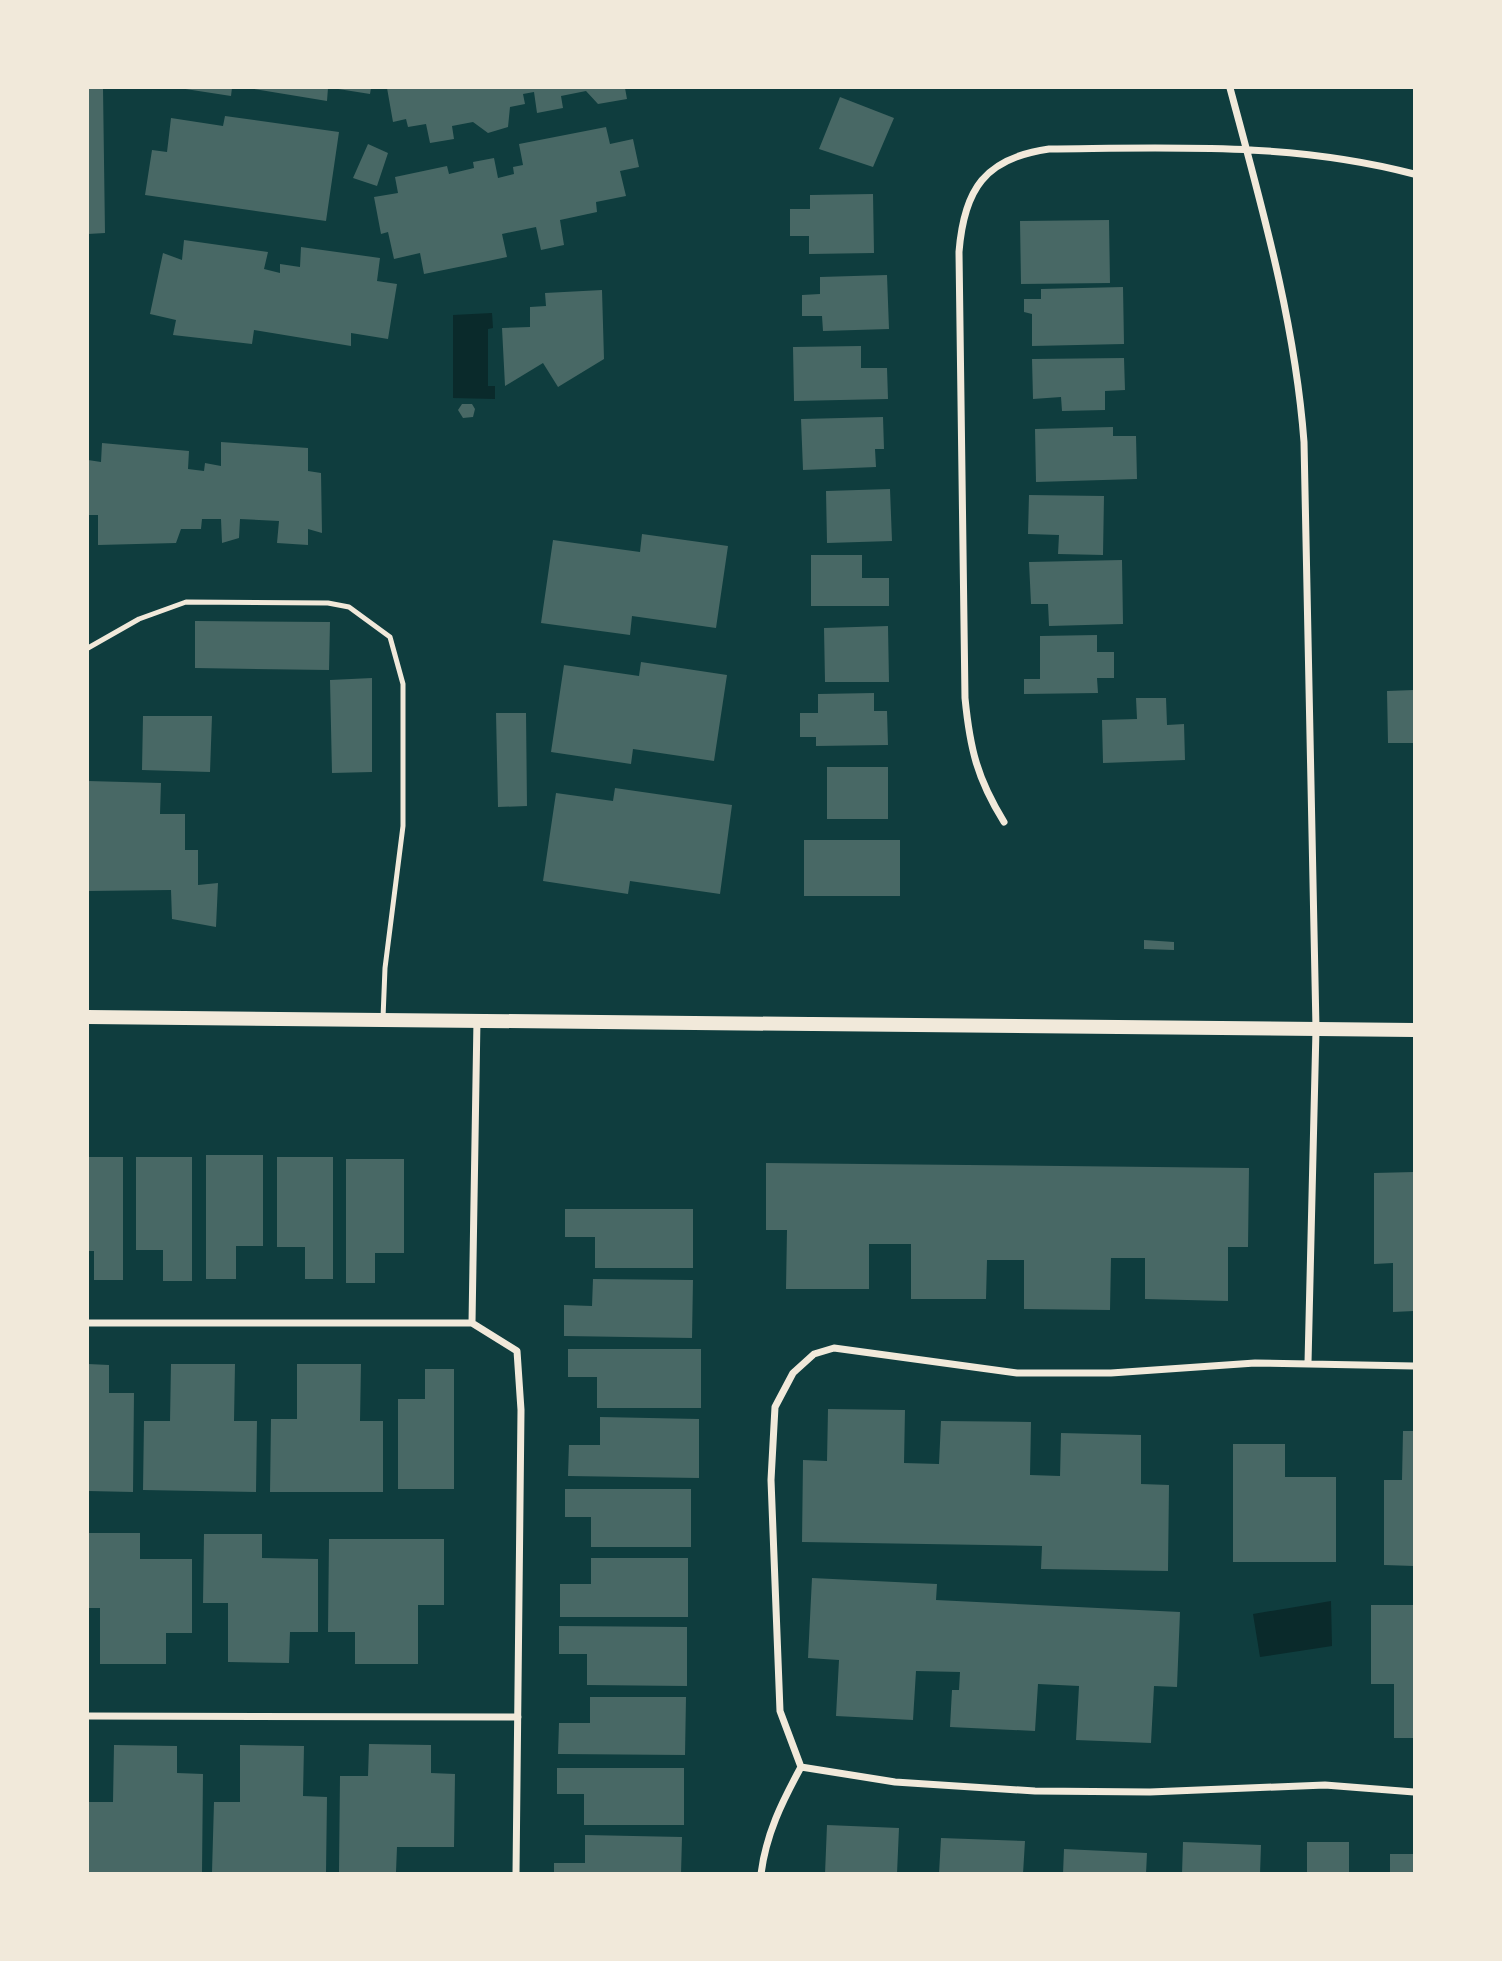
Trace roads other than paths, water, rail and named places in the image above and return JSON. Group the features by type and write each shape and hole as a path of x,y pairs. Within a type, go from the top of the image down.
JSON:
{"main road":[{"path":"88,1017 1415,1030"}],"street":[{"path":"1230,88 1287,316 1301,400 1306,486 1316,1029 1308,1363"},
{"path":"1004,822 988,796 975,765 965,698 959,252 961,224 969,200 983,178 1003,163 1026,153 1049,149 1246,149 1343,157 1415,174"},
{"path":"472,1323 477,1019"},
{"path":"88,1323 472,1323 517,1351 521,1410 516,1874"},
{"path":"761,1874 764,1851 777,1811 801,1767 780,1711 771,1480 775,1407 793,1373 814,1354 834,1348 1017,1373 1111,1373 1255,1363 1415,1366"},
{"path":"88,1716 518,1717"},
{"path":"801,1767 895,1782 1035,1791 1150,1792 1325,1785 1415,1792"}],"lane":[{"path":"88,648 139,620 186,602 328,603 349,607 390,637 403,684 403,826 385,968 383,1018"}],"water":[{"path":"492,313 493,328 488,329 488,386 495,386 495,399 453,398 453,315"},
{"path":"1331,1601 1332,1646 1260,1657 1253,1614"}]}
